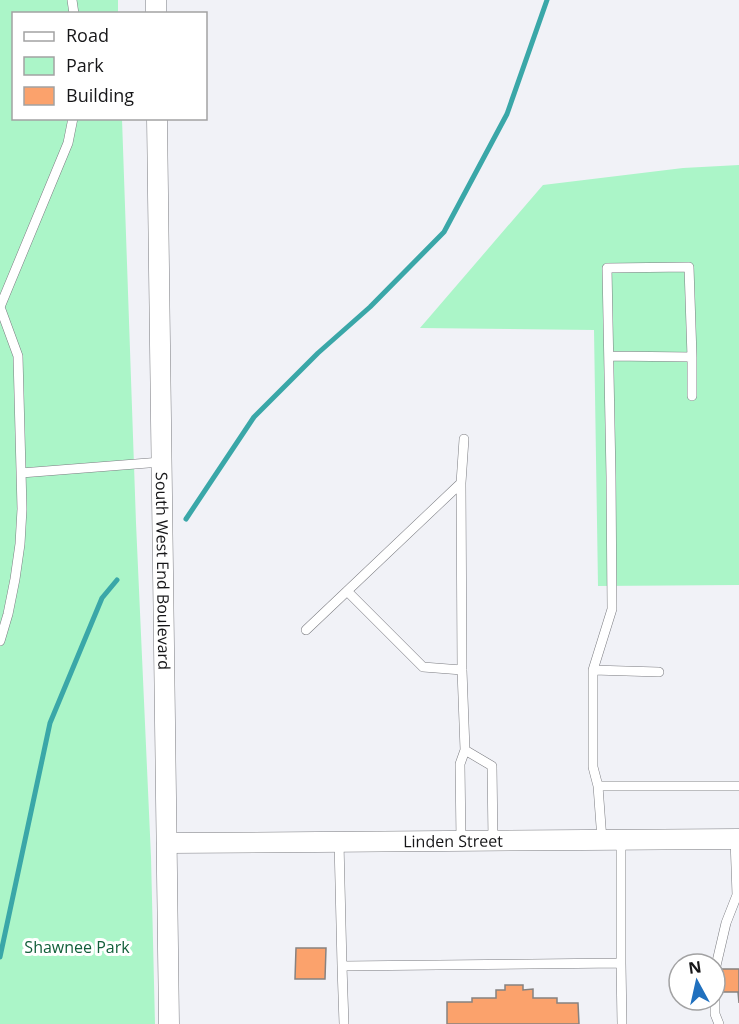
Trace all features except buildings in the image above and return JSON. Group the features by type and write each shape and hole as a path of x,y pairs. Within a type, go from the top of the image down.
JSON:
{"street":[{"name":"South West End Boulevard","path":"157,120 169,1024"},
{"name":"Linden Street","path":"167,843 737,839"}],"lane":[{"path":"0,641 15,579 22,509 18,356 0,307 68,143 73,120"},
{"path":"622,1024 621,963 612,840 593,767 593,670 612,609 607,268 689,267 692,396"},
{"path":"609,356 692,357"},
{"path":"461,841 460,764 465,750 462,670 461,483 464,439"},
{"path":"21,473 161,462"},
{"path":"306,630 461,483"},
{"path":"347,591 423,667 462,670"},
{"path":"593,670 659,672"},
{"path":"465,750 492,766 494,841"},
{"path":"598,786 739,786"},
{"path":"719,952 726,923 738,895 737,839"},
{"path":"339,842 344,1024"},
{"path":"342,966 621,963"}],"green space":[{"name":"Shawnee Park","path":"0,0 118,0 118,12 12,12 12,120 122,120 136,523 151,857 155,1024 0,1024"},
{"path":"739,165 739,585 598,586 594,330 420,328 543,185 683,168"}],"waterway":[{"path":"186,519 254,417 318,353 370,307 444,232 507,114 547,0"},
{"path":"0,957 50,723 102,598 117,580"}]}
